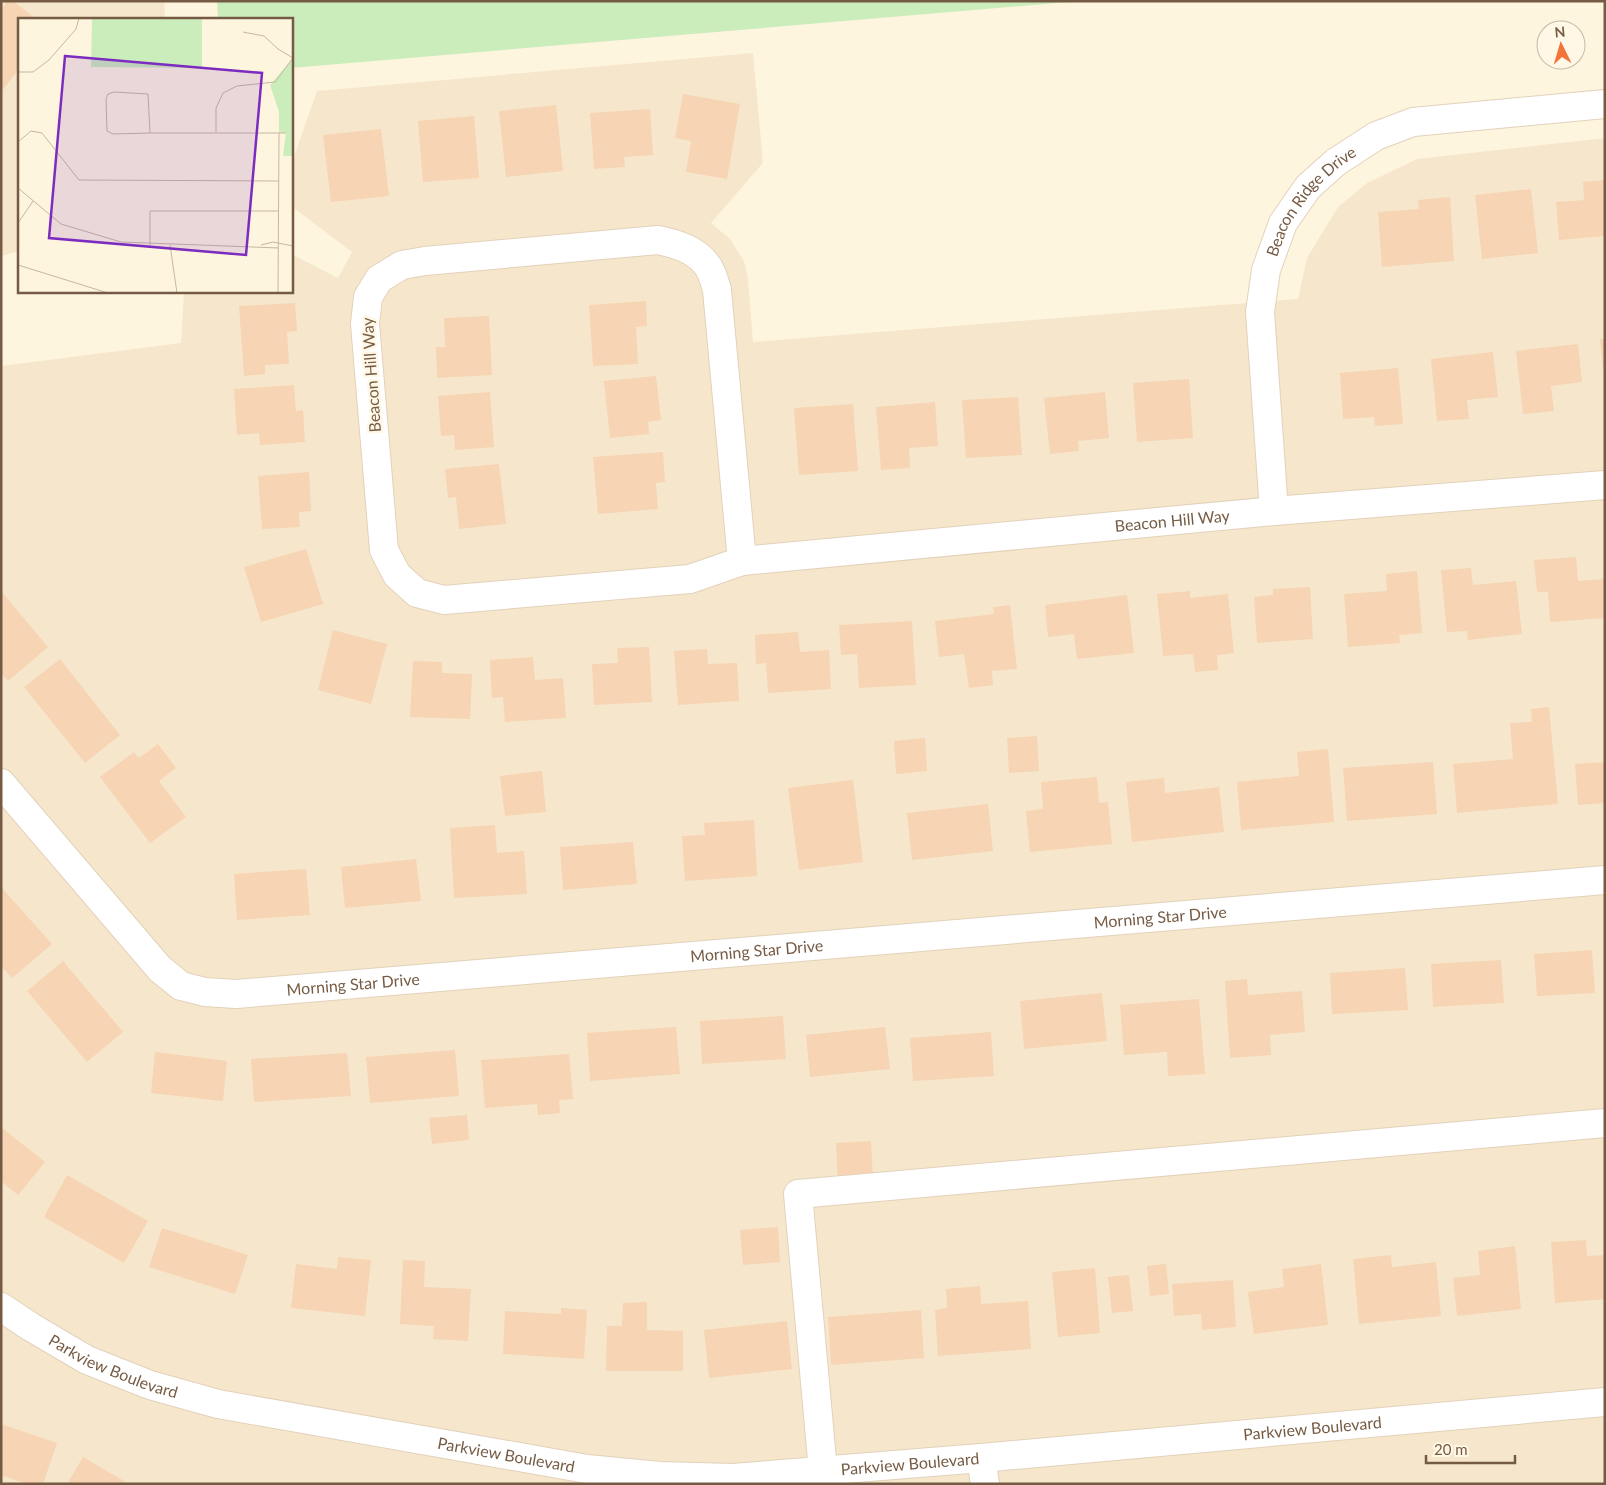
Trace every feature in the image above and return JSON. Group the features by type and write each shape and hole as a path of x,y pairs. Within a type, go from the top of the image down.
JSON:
{"street":[{"name":"Beacon Ridge Drive","path":"1274,511 1260,312 1266,270 1283,223 1308,188 1336,162 1376,136 1413,122 1605,104"},
{"name":"Beacon Hill Way","path":"742,561 717,290 708,267 695,254 678,244 658,240 425,261 402,265 379,279 368,297 365,324 384,550 397,575 417,593 444,600 690,579 742,561 1274,511 1605,485"},
{"name":"Morning Star Drive","path":"1,782 160,969 181,986 205,992 236,994 1605,880"},
{"path":"823,1470 798,1194 1605,1123"},
{"name":"Parkview Boulevard","path":"1,1307 31,1328 87,1360 150,1385 218,1404 587,1469 660,1476 732,1478 823,1470 983,1471 1605,1402"}],"shaded area":[{"path":"1,1 164,1 165,18 18,18 18,251 1,256"},
{"path":"753,53 763,163 711,223 730,239 744,261 748,278 753,342 1298,299 1307,258 1338,207 1367,183 1417,159 1605,138 1605,1484 1,1484 1,366 181,343 184,292 292,292 292,255 338,278 352,252 292,207 292,162 317,91"}],"green space":[{"path":"217,1 1081,1 292,68 292,18 218,18"}],"building":[{"path":"8,1 13,1 35,18 18,18 18,70 1,92 1,9"},
{"path":"683,94 740,104 727,179 686,172 691,141 675,138"},
{"path":"556,105 563,171 506,177 499,111"},
{"path":"650,109 653,155 624,157 625,167 594,169 590,113"},
{"path":"474,116 479,178 423,182 418,121"},
{"path":"381,129 389,196 331,202 323,135"},
{"path":"1605,180 1605,236 1559,240 1556,202 1584,200 1583,182"},
{"path":"1531,189 1538,253 1482,259 1475,195"},
{"path":"1450,197 1454,261 1382,267 1378,212 1419,209 1418,200"},
{"path":"646,301 647,326 636,327 638,364 593,366 589,305"},
{"path":"295,303 297,331 287,332 289,364 265,365 265,374 244,376 239,306"},
{"path":"489,316 492,375 437,378 436,347 445,347 444,318"},
{"path":"1600,339 1605,339 1605,369 1603,369"},
{"path":"1578,344 1582,382 1551,386 1554,411 1523,414 1516,351"},
{"path":"1493,352 1498,397 1467,400 1469,419 1437,421 1431,359"},
{"path":"1398,368 1403,424 1375,426 1374,417 1343,419 1340,373"},
{"path":"656,376 661,420 648,422 649,434 610,438 604,381"},
{"path":"1189,379 1193,438 1137,442 1133,383"},
{"path":"294,385 296,411 303,410 305,442 260,445 259,433 237,435 234,389"},
{"path":"490,392 494,447 455,450 454,435 441,436 438,396"},
{"path":"1105,392 1109,438 1078,441 1079,451 1050,454 1044,398"},
{"path":"1018,397 1022,455 966,458 962,400"},
{"path":"935,402 938,446 909,448 910,468 881,470 876,407"},
{"path":"853,404 858,471 799,475 794,408"},
{"path":"663,452 665,482 656,483 658,509 598,514 593,457"},
{"path":"499,464 506,524 459,529 456,497 448,498 445,469"},
{"path":"309,472 311,511 299,512 300,527 262,529 258,476"},
{"path":"306,549 323,604 261,622 244,567"},
{"path":"1576,557 1578,581 1605,579 1605,618 1550,622 1548,592 1537,592 1534,560"},
{"path":"1471,568 1473,585 1516,581 1522,634 1468,640 1467,631 1447,632 1441,570"},
{"path":"1417,571 1422,633 1399,635 1400,643 1348,647 1344,594 1387,591 1386,574"},
{"path":"1310,587 1313,639 1257,643 1254,597 1273,595 1273,589"},
{"path":"1,591 48,647 8,681 1,673"},
{"path":"1190,591 1190,598 1228,594 1234,653 1217,655 1218,670 1195,672 1193,654 1163,656 1157,594"},
{"path":"1127,595 1134,653 1077,659 1074,634 1048,637 1045,605"},
{"path":"1010,605 1017,669 992,671 993,685 969,688 964,654 939,657 935,621 994,614 993,607"},
{"path":"912,621 916,685 859,688 857,654 841,655 839,625"},
{"path":"333,630 387,644 371,704 318,690"},
{"path":"798,632 800,652 829,650 831,689 768,693 766,663 756,664 755,635"},
{"path":"649,647 652,702 594,705 592,664 618,663 617,648"},
{"path":"707,649 708,664 737,663 739,701 678,705 674,651"},
{"path":"533,657 535,680 563,678 566,718 505,722 503,697 492,698 490,660"},
{"path":"60,659 120,735 85,763 24,687"},
{"path":"413,661 442,662 442,673 472,674 470,719 410,717"},
{"path":"1549,707 1558,804 1457,813 1453,764 1513,759 1510,723 1532,722 1531,709"},
{"path":"1037,736 1039,771 1009,773 1007,738"},
{"path":"925,738 927,771 896,774 894,741"},
{"path":"158,744 176,768 159,781 186,817 150,843 100,777 134,752 139,758"},
{"path":"1328,749 1334,822 1241,830 1237,782 1299,776 1297,752"},
{"path":"1433,762 1437,814 1347,821 1343,768"},
{"path":"1605,762 1605,803 1578,805 1575,764"},
{"path":"542,771 546,812 505,816 500,776"},
{"path":"1097,777 1099,803 1108,802 1112,844 1030,852 1026,811 1043,809 1041,782"},
{"path":"1164,778 1165,793 1219,787 1224,832 1132,842 1126,782"},
{"path":"853,780 863,862 799,870 788,788"},
{"path":"988,804 993,851 912,860 907,813"},
{"path":"754,820 757,876 685,881 682,836 705,835 704,823"},
{"path":"495,825 497,853 524,851 527,894 454,898 450,828"},
{"path":"633,842 637,884 563,890 560,847"},
{"path":"416,859 421,901 345,908 341,867"},
{"path":"306,869 310,915 237,920 234,874"},
{"path":"1,887 52,944 12,978 1,966"},
{"path":"1592,950 1595,993 1537,996 1534,954"},
{"path":"1501,960 1504,1003 1433,1007 1431,964"},
{"path":"63,961 123,1032 87,1062 27,991"},
{"path":"1405,968 1408,1010 1332,1014 1330,973"},
{"path":"1247,979 1248,995 1302,991 1305,1032 1270,1035 1271,1055 1230,1058 1225,981"},
{"path":"1102,993 1107,1041 1024,1049 1020,1001"},
{"path":"1199,999 1205,1074 1168,1076 1167,1052 1124,1055 1120,1005"},
{"path":"783,1016 786,1059 702,1064 700,1021"},
{"path":"676,1027 680,1074 590,1081 587,1033"},
{"path":"885,1027 890,1069 810,1077 806,1035"},
{"path":"991,1032 994,1076 913,1081 910,1038"},
{"path":"455,1050 459,1096 370,1103 366,1057"},
{"path":"155,1052 227,1061 223,1101 151,1093"},
{"path":"347,1053 351,1096 254,1102 251,1059"},
{"path":"569,1054 573,1099 559,1100 560,1113 538,1115 537,1104 485,1108 481,1060"},
{"path":"467,1115 469,1140 432,1144 429,1118"},
{"path":"1,1127 45,1162 18,1195 1,1181"},
{"path":"871,1141 873,1180 838,1182 836,1143"},
{"path":"67,1175 148,1221 124,1263 44,1217"},
{"path":"778,1227 780,1262 743,1265 740,1230"},
{"path":"162,1228 248,1255 235,1294 149,1267"},
{"path":"1586,1240 1587,1256 1605,1255 1605,1299 1555,1303 1551,1242"},
{"path":"1515,1246 1521,1309 1457,1316 1453,1278 1480,1275 1478,1251"},
{"path":"1391,1255 1392,1267 1436,1262 1441,1316 1359,1324 1353,1259"},
{"path":"338,1257 371,1260 365,1316 291,1308 296,1264 337,1269"},
{"path":"403,1260 425,1261 424,1287 471,1289 468,1341 433,1339 434,1326 400,1324"},
{"path":"1166,1264 1169,1294 1150,1296 1147,1266"},
{"path":"1321,1264 1328,1325 1254,1334 1248,1292 1284,1287 1282,1269"},
{"path":"1095,1268 1100,1333 1058,1337 1052,1272"},
{"path":"1129,1275 1133,1311 1112,1313 1108,1277"},
{"path":"1233,1280 1236,1327 1202,1330 1201,1314 1174,1316 1172,1284"},
{"path":"980,1286 981,1304 1028,1301 1031,1349 938,1356 935,1310 947,1308 946,1289"},
{"path":"647,1302 647,1330 683,1331 683,1371 606,1371 607,1326 622,1326 623,1303"},
{"path":"561,1308 587,1310 584,1359 503,1354 505,1311 561,1314"},
{"path":"921,1310 924,1358 831,1365 828,1317"},
{"path":"787,1321 792,1369 709,1378 704,1330"},
{"path":"1,1424 57,1443 43,1484 26,1484 1,1475"},
{"path":"83,1457 129,1484 67,1484"}]}
